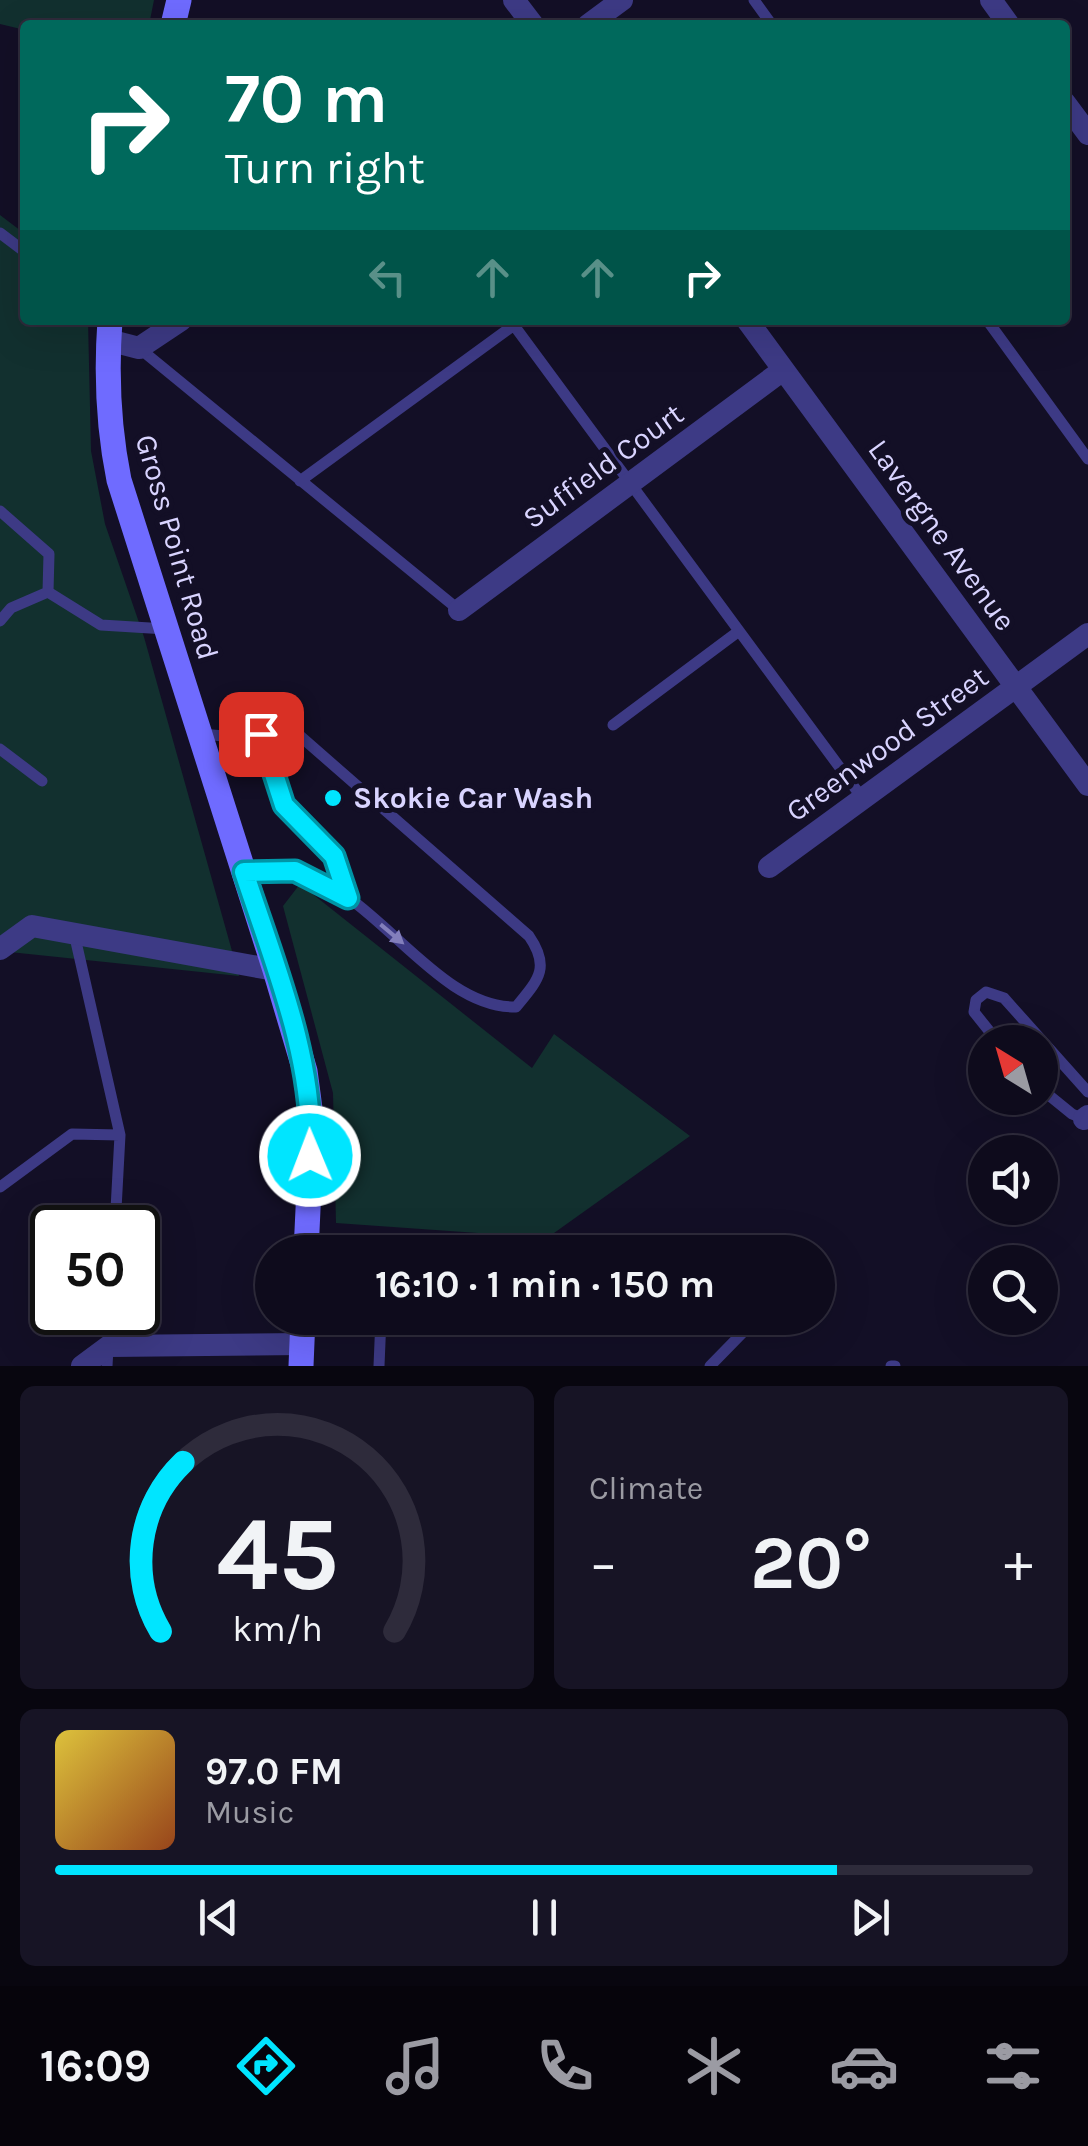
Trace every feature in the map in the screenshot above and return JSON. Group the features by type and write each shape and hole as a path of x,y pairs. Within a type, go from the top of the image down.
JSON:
{"main road":[{"name":"Gross Point Road","path":"109,330 109,432 116,464 276,970 304,1071 312,1124 307,1235"}],"street":[{"path":"595,20 622,0"},
{"path":"990,0 1005,20"},
{"path":"1070,110 1088,134"},
{"path":"109,330 139,348 174,325"},
{"name":"Lavergne Avenue","path":"751,325 1088,785"},
{"name":"Suffield Court","path":"459,610 783,370"},
{"name":"Greenwood Street","path":"769,867 1088,634"},
{"path":"0,949 32,926 276,970"},
{"path":"82,1366 108,1356 302,1355"}],"lane":[{"path":"0,233 20,248"},
{"path":"300,481 509,325"},
{"path":"513,325 863,798"},
{"path":"990,325 1088,459"},
{"path":"139,348 459,610"},
{"path":"0,511 49,554 48,592"},
{"path":"48,592 100,626 166,629"},
{"path":"0,621 11,608 48,592"},
{"path":"613,725 740,631"},
{"path":"200,734 247,738 291,728 529,936 541,954 540,978 516,1007 480,1002 434,970 348,898 295,871 244,872"},
{"path":"261,734 284,805 334,856 348,898"},
{"path":"0,748 42,782"},
{"path":"74,933 120,1135 116,1205"},
{"path":"984,1025 974,1012 976,1000 986,992 1004,998 1032,1025"},
{"path":"1058,1056 1088,1092"},
{"path":"1058,1103 1072,1114 1086,1117"},
{"path":"0,1187 72,1134 120,1135"},
{"path":"379,1366 380,1335"},
{"path":"710,1366 740,1335"}],"green space":[{"path":"0,0 154,0 150,20 20,20 20,29 0,24"},
{"path":"0,215 20,230 20,325 88,325 91,451 105,524 144,637 239,976 0,951"},
{"path":"300,884 532,1068 554,1034 690,1136 551,1235 336,1223 333,1093 283,906"}],"place":[{"name":"Skokie Car Wash","path":"333,798"}],"route":[{"path":"261,734 284,805 334,856 348,898 295,871 244,872 304,1071 312,1124 310,1156"}]}
